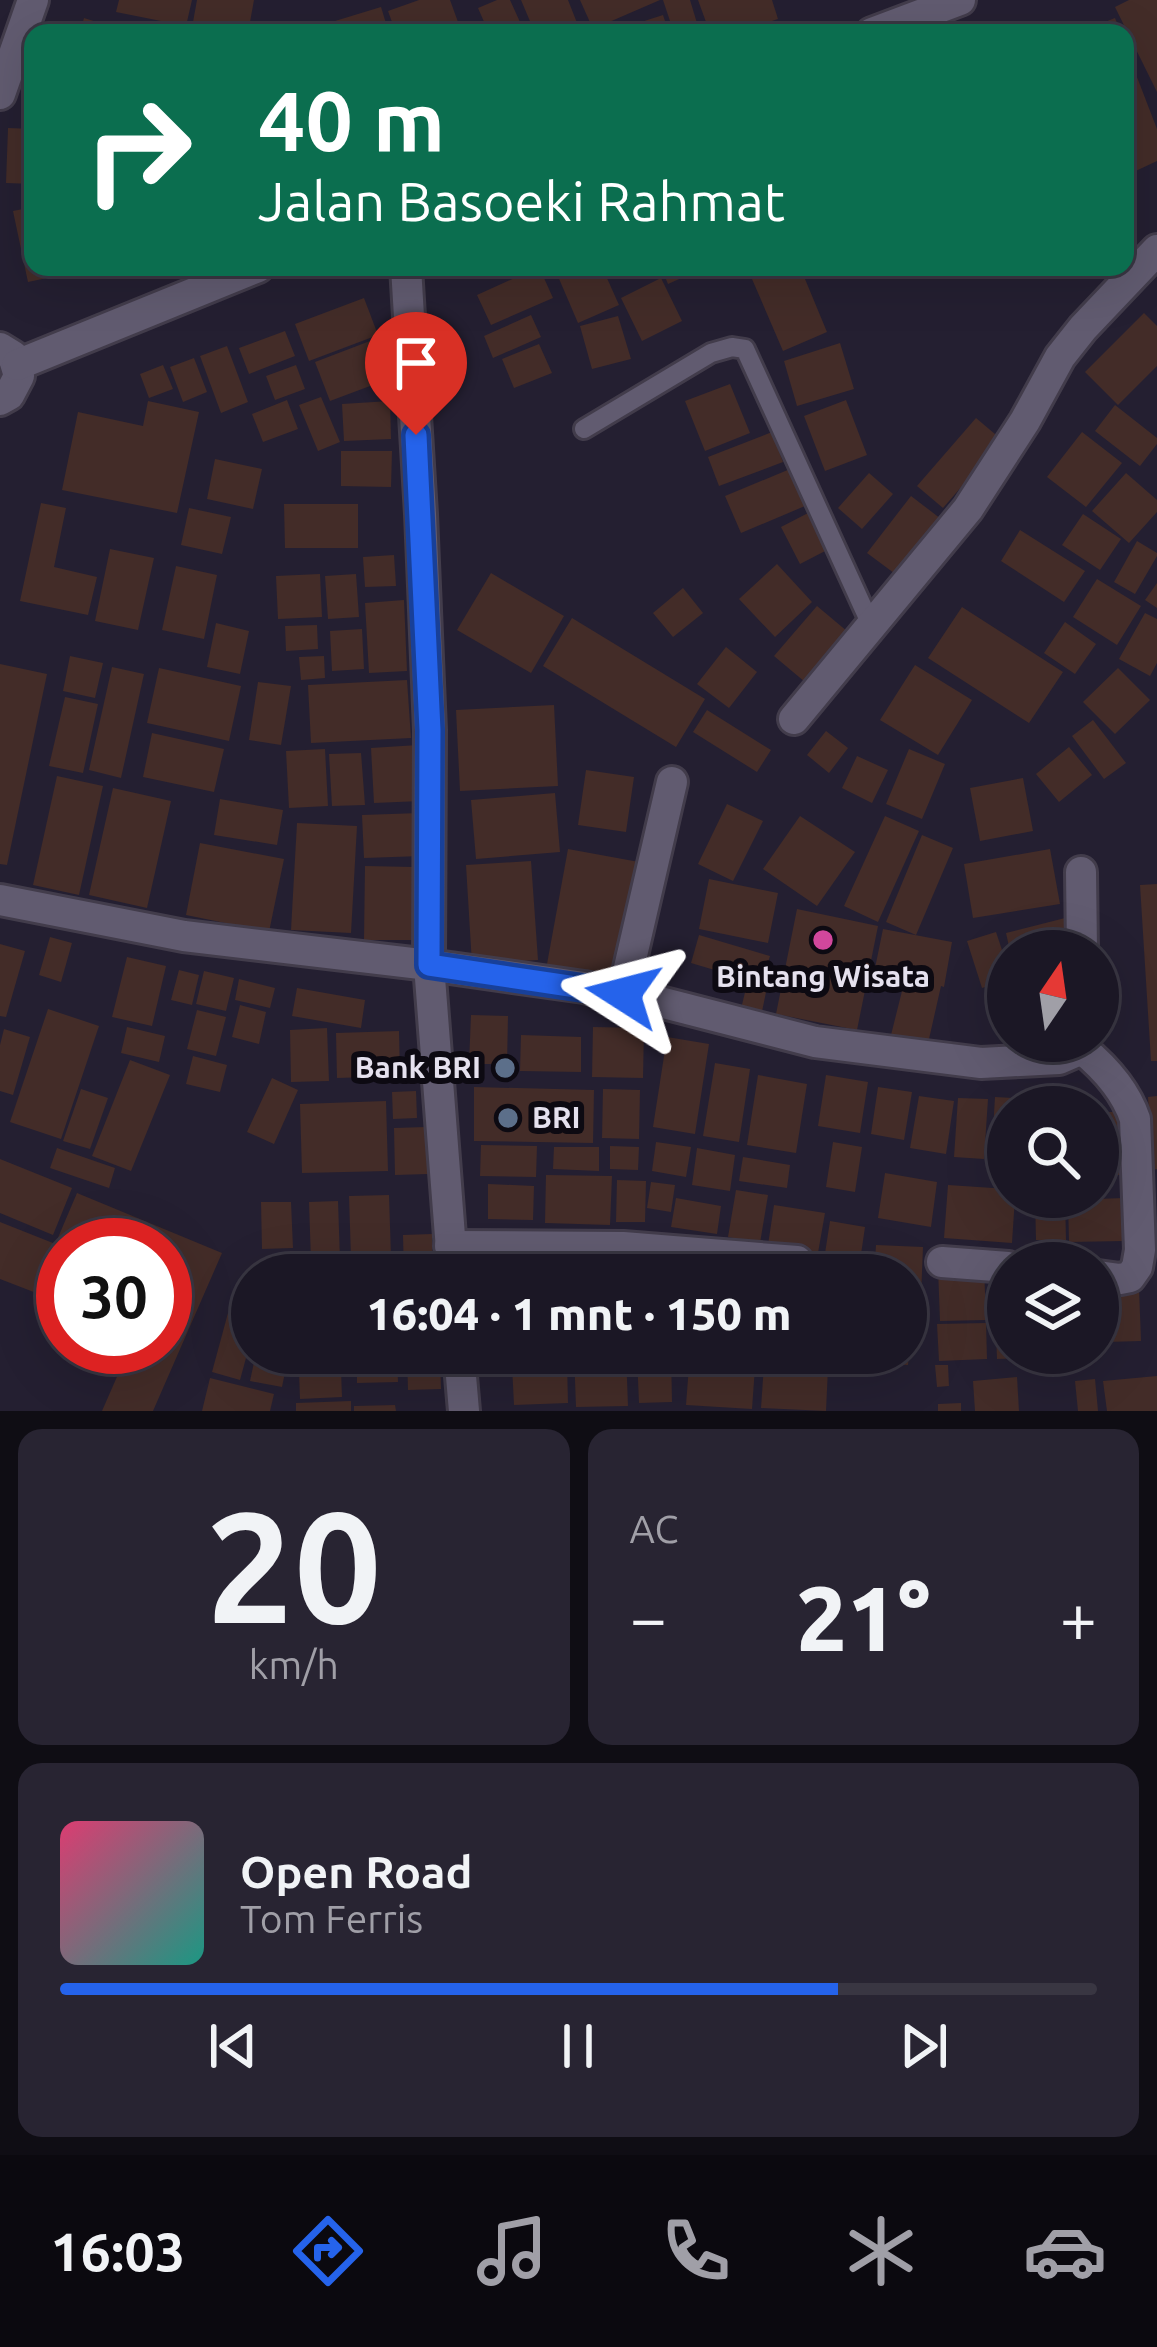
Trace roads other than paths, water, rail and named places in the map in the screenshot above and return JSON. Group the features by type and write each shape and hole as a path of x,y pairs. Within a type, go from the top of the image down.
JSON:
{"street":[{"path":"896,24 960,0"},
{"path":"0,94 24,26"},
{"path":"1134,274 1157,250"},
{"path":"0,400 9,395 19,376 9,356 233,276"},
{"path":"407,276 430,730 429,965 451,1254"},
{"path":"794,719 968,509 1060,357 1132,276"},
{"path":"623,994 672,782"},
{"path":"1081,872 1082,930"},
{"path":"0,900 184,937 429,965 623,994 815,1042 981,1064 1012,1062"},
{"path":"1098,1062 1130,1104 1135,1119 1138,1261 1134,1275 1119,1279"},
{"path":"525,1254 623,1246 716,1254"},
{"path":"942,1262 987,1265"},
{"path":"461,1374 464,1411"}],"lane":[{"path":"584,429 711,353 745,349 872,627"}],"place":[{"name":"Bintang Wisata","path":"823,940"},
{"name":"Bank BRI","path":"505,1068"},
{"name":"BRI","path":"508,1118"}]}
